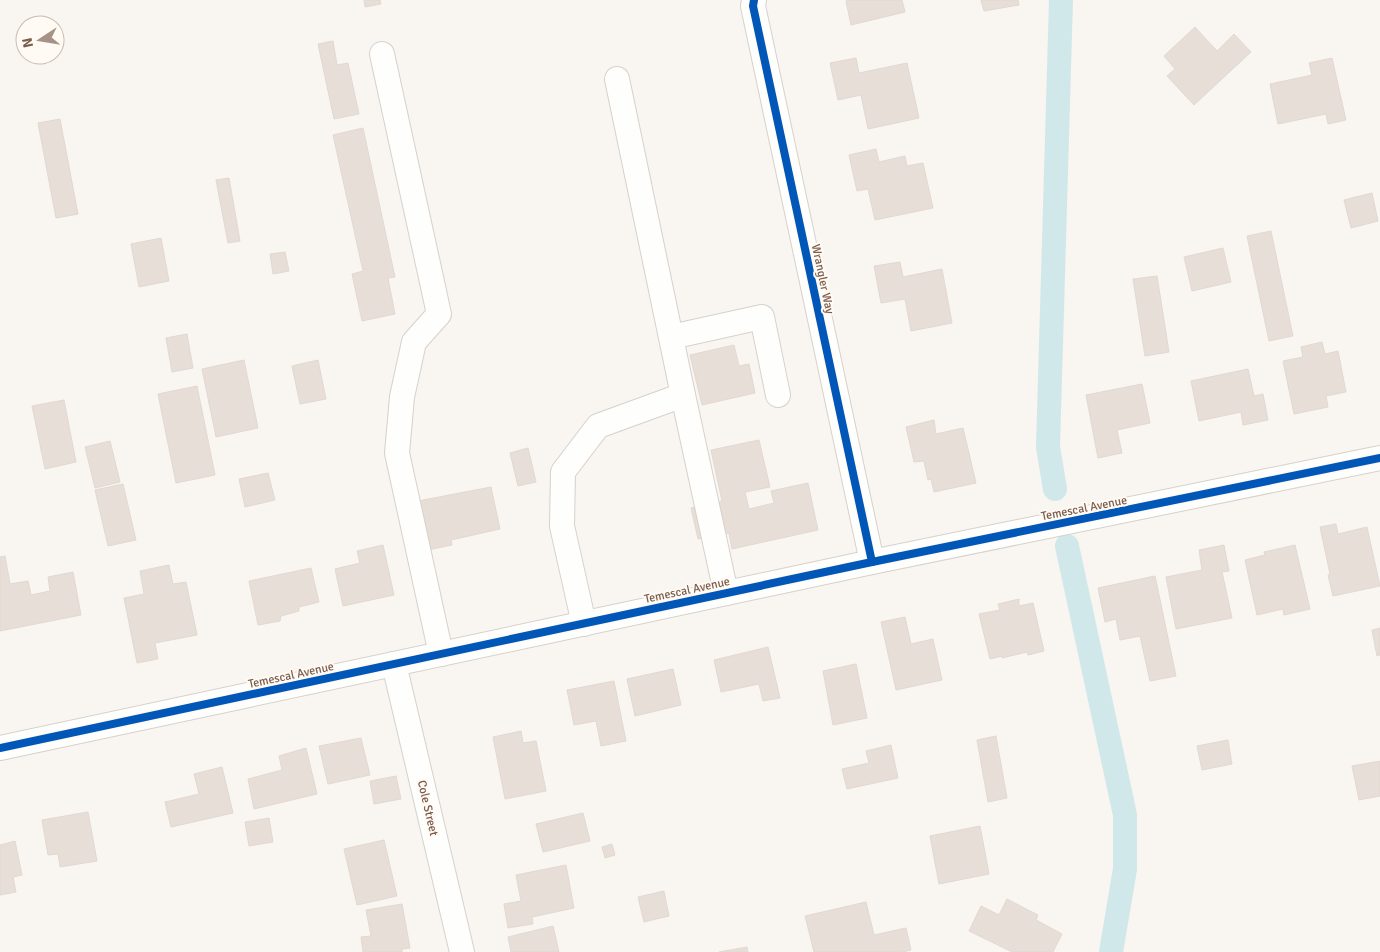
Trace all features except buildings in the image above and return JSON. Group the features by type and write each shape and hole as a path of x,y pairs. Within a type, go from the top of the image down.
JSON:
{"street":[{"name":"Wrangler Way","path":"754,0 753,6 872,562"},
{"path":"382,54 440,314 414,342 402,397 397,453 440,654"},
{"path":"617,79 726,593"},
{"path":"671,336 762,317 778,395"},
{"path":"584,624 562,526 563,472 598,426 684,395"},
{"name":"Temescal Avenue","path":"0,748 872,562 1380,458"},
{"name":"Cole Street","path":"394,664 462,952"}],"waterway":[{"path":"1055,489 1048,447 1061,0"},
{"path":"1067,546 1125,815 1125,869 1111,952"}],"cycle path":[{"path":"754,0 753,6 872,562"},
{"path":"0,748 872,562 1380,458"}]}
